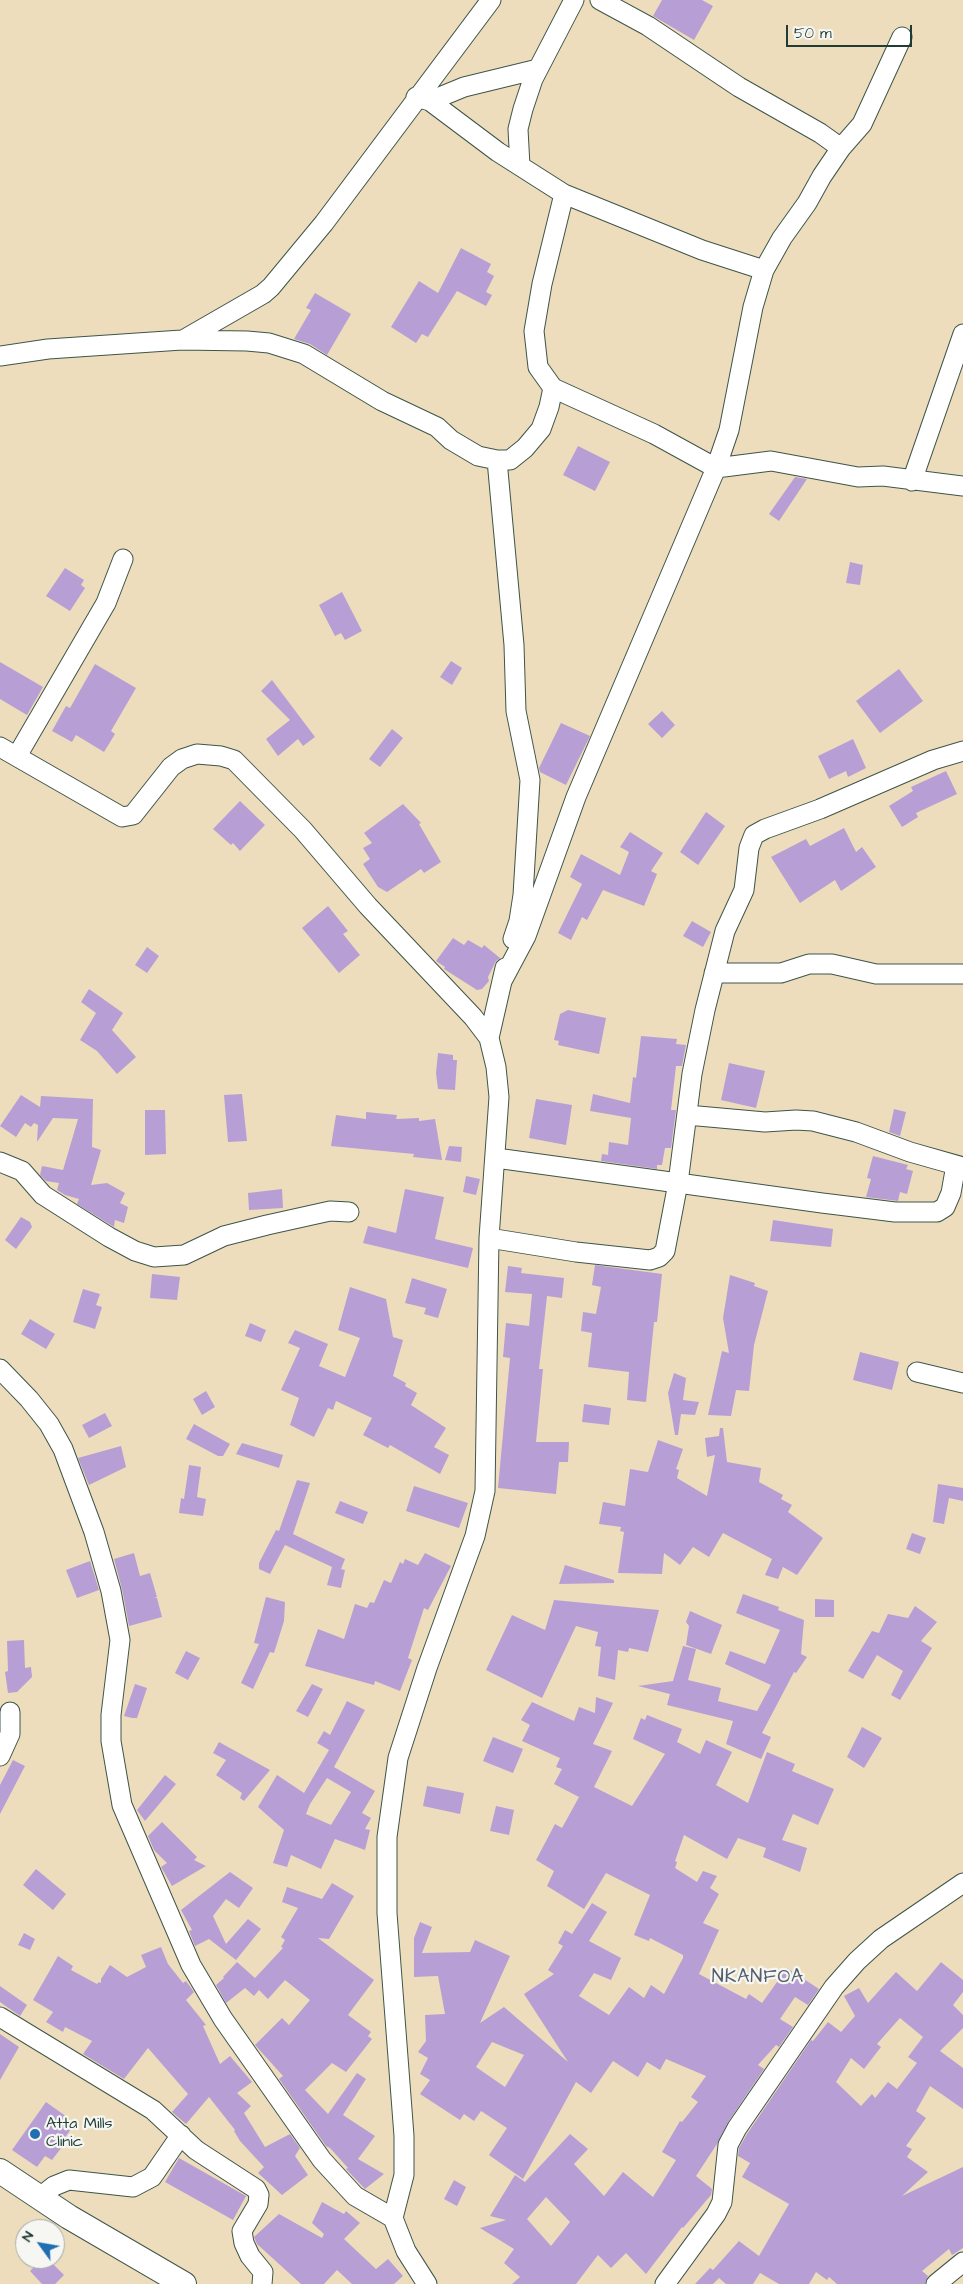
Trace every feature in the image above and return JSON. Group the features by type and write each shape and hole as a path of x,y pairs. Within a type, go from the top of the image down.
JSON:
{"street":[{"path":"182,340 263,294 271,287 423,99 491,0"},
{"path":"520,166 518,129 533,79 574,0"},
{"path":"600,0 648,26 739,87 820,132 841,148"},
{"path":"502,981 526,936 576,797 716,468 729,430 753,307 764,270 782,238 807,204 822,176 841,148 862,124 902,37"},
{"path":"423,99 538,69"},
{"path":"423,99 498,152 564,194 702,250 764,270"},
{"path":"564,194 544,276 534,331 538,367 553,388 654,434 716,468 770,461 851,476 883,476 963,486"},
{"path":"912,481 963,334"},
{"path":"0,356 48,349 182,340 247,340 289,348 304,354 382,400 438,427 451,440 478,456 497,460 510,460 525,448 540,429 549,407 553,388"},
{"path":"489,1038 502,981 519,921 523,895 530,780 516,710 514,645 497,460"},
{"path":"17,756 106,603 123,559"},
{"path":"0,747 122,817 133,815 171,767 182,759 197,754 221,756 234,760 303,830 368,906 473,1017 489,1038 496,1067 499,1097 490,1238 484,1490 480,1515 398,1758 386,1837 387,1913 404,2136 404,2175 393,2218 406,2251 427,2284"},
{"path":"490,1238 576,1252 650,1260 659,1257 665,1251 678,1183 692,1074 724,931 744,890 749,848 754,835 765,829 820,809 933,760 963,751"},
{"path":"714,973 781,973 809,964 832,964 876,974 963,974"},
{"path":"496,1158 822,1204 895,1212 937,1212 945,1207 959,1166 910,1152 856,1132 814,1121 765,1122 687,1115"},
{"path":"0,1162 22,1171 43,1195 109,1237 135,1251 154,1257 184,1255 224,1236 276,1223 330,1211 349,1212"},
{"path":"0,1369 44,1417 64,1449 94,1532 112,1591 120,1640 111,1715 111,1741 122,1805 191,1965 223,2019 322,2160 355,2196 393,2218"},
{"path":"917,1372 963,1383"},
{"path":"0,1756 10,1734 10,1712"},
{"path":"665,2284 716,2214 722,2202 728,2145 737,2128 834,1987 857,1961 881,1940 963,1883"},
{"path":"0,2017 153,2110 213,2163 256,2189 259,2196 258,2204 242,2231 244,2243 250,2256 263,2272 262,2284"},
{"path":"40,2197 54,2186 69,2180 133,2188 152,2177 181,2135"},
{"path":"0,2171 69,2218 184,2284"},
{"path":"936,2284 963,2262"}],"building":[{"path":"662,0 702,0 713,6 694,40 653,16"},
{"path":"461,248 491,264 487,272 494,276 486,292 492,295 486,306 457,291 428,337 422,334 416,343 391,327 419,281 438,293"},
{"path":"315,293 351,314 327,355 310,344 294,339 311,310 306,308"},
{"path":"578,446 610,462 595,491 563,475"},
{"path":"795,477 807,479 779,521 769,514"},
{"path":"850,562 863,565 860,585 846,583"},
{"path":"65,568 84,580 81,585 85,588 70,611 46,596"},
{"path":"342,592 362,631 345,640 341,633 335,636 319,605"},
{"path":"451,661 462,668 452,685 440,677"},
{"path":"0,662 43,687 27,715 0,699"},
{"path":"95,664 136,688 111,731 115,734 104,752 76,735 72,742 52,731 66,706 70,708"},
{"path":"899,669 923,701 880,733 856,701"},
{"path":"272,680 315,737 303,746 298,739 278,756 266,739 290,720 261,691"},
{"path":"662,711 675,725 662,738 648,724"},
{"path":"561,723 590,736 566,785 540,772 539,768"},
{"path":"392,729 403,738 380,767 369,759"},
{"path":"853,739 866,768 848,777 846,771 829,779 818,756"},
{"path":"946,771 957,794 916,813 918,817 902,827 889,806 913,791 911,787"},
{"path":"240,801 265,825 240,851 233,843 231,845 213,829"},
{"path":"403,804 421,823 419,824 441,862 424,873 421,869 387,892 378,887 363,864 370,859 363,848 372,843 364,833"},
{"path":"706,812 725,826 698,865 680,852"},
{"path":"844,828 856,852 862,847 876,867 841,891 835,880 800,903 771,857 806,839 810,846"},
{"path":"630,832 663,853 651,871 657,874 644,906 603,890 587,920 582,917 571,940 558,933 582,884 570,877 581,854 620,875 629,852 620,847"},
{"path":"328,906 348,931 343,934 360,955 339,973 302,928"},
{"path":"692,921 711,932 703,947 683,936"},
{"path":"453,938 464,945 468,940 482,948 484,945 500,958 496,961 488,977 489,981 482,989 477,990 444,969 445,967 436,961"},
{"path":"147,947 159,956 147,973 135,965"},
{"path":"89,989 123,1013 112,1030 136,1057 117,1074 97,1051 80,1040 96,1013 81,1002"},
{"path":"568,1010 606,1018 599,1054 558,1045 559,1041 554,1040 560,1014"},
{"path":"641,1036 677,1039 676,1044 686,1045 682,1066 676,1066 671,1110 676,1110 671,1148 665,1148 662,1165 657,1165 657,1169 601,1161 602,1154 608,1155 609,1142 628,1145 631,1118 590,1111 593,1094 630,1103 633,1077 636,1078"},
{"path":"438,1053 453,1055 453,1060 457,1060 455,1090 438,1089 436,1073"},
{"path":"729,1063 765,1071 756,1108 721,1100"},
{"path":"242,1094 247,1141 228,1142 224,1095"},
{"path":"21,1095 40,1107 41,1096 93,1099 92,1147 101,1150 91,1185 107,1183 125,1193 120,1203 128,1207 124,1223 115,1220 114,1227 77,1204 79,1199 65,1195 57,1190 59,1183 46,1181 40,1175 42,1166 63,1170 78,1119 53,1118 37,1142 38,1125 34,1123 31,1127 25,1123 16,1137 0,1126"},
{"path":"536,1099 572,1105 566,1145 529,1138"},
{"path":"894,1109 906,1112 900,1136 889,1132"},
{"path":"145,1110 165,1110 166,1154 145,1155"},
{"path":"366,1112 397,1115 396,1119 419,1118 419,1121 435,1119 442,1160 413,1157 414,1154 331,1146 336,1115 366,1119"},
{"path":"449,1146 462,1147 461,1162 445,1160"},
{"path":"873,1156 908,1165 906,1169 913,1171 907,1194 900,1192 898,1201 866,1197 871,1179 867,1178"},
{"path":"466,1176 480,1179 476,1195 463,1192"},
{"path":"282,1189 283,1208 249,1210 248,1193"},
{"path":"405,1189 444,1197 435,1239 473,1248 468,1268 363,1243 368,1226 396,1233"},
{"path":"21,1217 30,1222 32,1227 16,1249 5,1240"},
{"path":"773,1220 833,1229 831,1247 770,1241"},
{"path":"595,1265 662,1274 657,1322 654,1322 646,1402 627,1400 629,1372 588,1367 592,1333 581,1331 583,1312 596,1314 601,1287 592,1285"},
{"path":"508,1266 522,1268 521,1273 564,1278 562,1298 547,1296 539,1369 543,1369 536,1442 569,1442 568,1462 559,1462 556,1494 498,1488 510,1358 503,1357 506,1323 529,1326 532,1294 505,1292"},
{"path":"152,1274 180,1277 177,1300 150,1298"},
{"path":"730,1275 755,1283 754,1286 768,1291 754,1345 749,1391 736,1390 731,1416 708,1415 722,1351 729,1353 723,1318"},
{"path":"412,1278 447,1289 438,1318 424,1314 426,1308 405,1303"},
{"path":"350,1287 386,1299 393,1337 403,1340 393,1376 406,1383 405,1386 417,1393 411,1405 446,1428 434,1447 449,1455 440,1474 390,1445 388,1448 363,1435 372,1418 336,1401 333,1410 328,1408 314,1437 290,1425 299,1398 281,1390 300,1348 288,1343 295,1330 328,1344 319,1366 345,1377 360,1338 338,1330"},
{"path":"83,1289 100,1294 96,1305 102,1307 95,1329 73,1322"},
{"path":"30,1319 55,1334 46,1349 21,1334"},
{"path":"250,1323 266,1330 261,1342 245,1336"},
{"path":"860,1352 899,1362 892,1390 853,1380"},
{"path":"674,1373 686,1378 683,1400 699,1402 695,1415 681,1414 678,1435 675,1435 668,1393"},
{"path":"206,1391 215,1407 202,1415 193,1399"},
{"path":"584,1404 611,1408 609,1425 582,1422"},
{"path":"105,1413 112,1426 89,1438 82,1425"},
{"path":"194,1424 230,1444 223,1456 218,1456 186,1439"},
{"path":"720,1428 723,1428 727,1462 761,1468 759,1482 783,1495 781,1499 792,1505 788,1512 823,1538 797,1575 783,1567 778,1579 765,1575 772,1559 723,1533 709,1557 693,1547 680,1565 664,1553 662,1574 618,1573 624,1532 620,1531 621,1527 599,1524 603,1502 625,1506 630,1469 648,1472 658,1440 683,1449 676,1469 679,1470 677,1478 707,1496 715,1455 707,1457 705,1438 719,1436"},
{"path":"242,1443 283,1455 279,1468 236,1454"},
{"path":"121,1446 126,1467 89,1485 78,1458"},
{"path":"189,1465 201,1467 197,1497 206,1499 203,1516 179,1513 181,1498 184,1499"},
{"path":"297,1480 310,1483 293,1534 345,1559 341,1569 345,1570 341,1588 327,1585 332,1567 285,1545 270,1574 259,1569 259,1563 276,1530 279,1531"},
{"path":"938,1484 963,1488 963,1501 949,1498 944,1524 933,1522"},
{"path":"414,1486 468,1503 459,1528 406,1511"},
{"path":"340,1501 368,1512 363,1524 335,1513"},
{"path":"912,1533 926,1538 920,1554 906,1549"},
{"path":"134,1553 140,1576 150,1573 157,1597 154,1597 157,1598 162,1617 129,1626 114,1559"},
{"path":"425,1553 451,1566 428,1610 424,1608 408,1658 412,1660 400,1691 375,1681 374,1685 305,1666 318,1629 344,1639 355,1604 367,1608 370,1602 374,1603 384,1580 391,1583 400,1562 403,1564 405,1559 418,1565"},
{"path":"90,1561 99,1590 77,1598 66,1570"},
{"path":"565,1565 614,1580 614,1583 559,1584"},
{"path":"743,1594 779,1607 778,1610 804,1620 801,1654 807,1657 796,1673 794,1672 762,1733 771,1737 761,1759 726,1744 733,1721 667,1705 670,1694 638,1686 673,1681 683,1646 696,1649 688,1680 721,1688 718,1701 757,1711 771,1685 725,1664 730,1651 765,1664 780,1630 736,1613"},
{"path":"266,1597 285,1602 284,1621 274,1653 270,1652 253,1689 241,1683 259,1644 254,1643"},
{"path":"815,1599 834,1600 834,1617 815,1617"},
{"path":"554,1600 659,1610 648,1652 629,1648 628,1652 618,1650 615,1680 598,1676 601,1647 595,1646 598,1632 576,1626 542,1698 486,1670 512,1615 545,1630"},
{"path":"915,1606 937,1622 921,1641 932,1648 900,1700 891,1695 903,1671 877,1655 863,1679 848,1671 872,1631 879,1633 888,1614 908,1618"},
{"path":"690,1611 722,1625 711,1654 686,1645 689,1626 686,1622"},
{"path":"24,1640 25,1668 31,1667 32,1677 17,1692 8,1693 5,1672 8,1671 7,1641"},
{"path":"186,1651 200,1658 188,1680 175,1673"},
{"path":"135,1684 147,1688 137,1718 132,1718 124,1716"},
{"path":"312,1684 323,1689 308,1717 296,1711"},
{"path":"596,1697 613,1703 593,1744 612,1751 594,1787 632,1806 665,1754 633,1739 641,1718 645,1720 647,1715 682,1729 677,1742 700,1754 706,1740 732,1752 716,1785 748,1803 767,1752 795,1764 792,1771 834,1789 818,1825 793,1814 782,1840 807,1848 800,1872 763,1857 766,1848 738,1838 727,1859 684,1835 675,1861 677,1862 675,1868 697,1882 703,1871 717,1876 710,1888 719,1894 703,1923 719,1930 699,1974 746,1999 749,1994 762,2003 787,1968 819,1989 808,2005 795,1997 780,2019 793,2027 779,2047 776,2045 758,2065 764,2069 728,2122 717,2144 696,2176 712,2189 711,2195 682,2227 646,2274 626,2253 611,2268 598,2255 576,2284 512,2284 520,2277 504,2263 514,2249 480,2228 506,2220 490,2216 515,2175 525,2182 570,2134 588,2149 574,2164 604,2196 623,2172 653,2197 676,2160 662,2152 680,2121 682,2122 698,2102 691,2097 706,2076 666,2059 660,2070 647,2062 638,2077 613,2061 591,2093 576,2082 523,2179 489,2155 507,2128 481,2111 474,2121 464,2114 460,2120 420,2094 430,2080 420,2074 428,2058 418,2052 426,2041 425,2015 445,2014 438,1976 414,1977 414,1938 420,1922 432,1927 422,1953 470,1952 475,1940 510,1956 480,2023 504,2007 568,2062 524,1994 554,1974 548,1970 563,1946 558,1943 565,1930 572,1934 592,1903 607,1912 589,1941 621,1958 611,1980 594,1973 579,1996 609,2015 629,1987 644,1998 651,1985 664,1994 683,1958 683,1955 650,1938 649,1941 634,1935 650,1895 606,1873 584,1909 547,1886 554,1871 536,1860 555,1824 562,1828 579,1797 554,1784 562,1769 556,1767 560,1758 522,1741 530,1725 521,1720 532,1702 574,1721 579,1707 595,1713","holes":["492,2042 524,2055 505,2087 476,2067","546,2197 570,2222 551,2246 527,2219"]},
{"path":"347,1701 365,1710 334,1767 375,1791 362,1813 371,1818 365,1829 370,1830 365,1850 335,1839 321,1869 291,1855 287,1867 273,1863 284,1830 258,1807 277,1775 304,1793 329,1750 317,1743 324,1731 330,1735","holes":["327,1778 351,1792 331,1825 306,1814 310,1804"]},
{"path":"862,1727 882,1738 864,1768 847,1757"},
{"path":"493,1737 523,1749 513,1773 483,1761"},
{"path":"219,1742 270,1770 244,1801 240,1798 242,1793 216,1775 226,1760 213,1753"},
{"path":"13,1760 25,1766 0,1814 0,1785"},
{"path":"165,1775 176,1784 145,1821 137,1810"},
{"path":"427,1786 464,1793 460,1814 423,1806"},
{"path":"496,1806 514,1810 509,1835 490,1831"},
{"path":"162,1822 197,1857 194,1860 206,1866 172,1886 161,1867 167,1863 154,1850 148,1836"},
{"path":"36,1869 66,1894 53,1910 23,1885"},
{"path":"230,1872 253,1888 239,1908 226,1899 213,1916 226,1944 248,1919 261,1929 236,1960 209,1939 195,1946 189,1931 192,1930 181,1910"},
{"path":"332,1883 354,1896 329,1939 318,1938 374,1980 348,2015 371,2032 368,2036 372,2039 346,2072 332,2063 305,2090 328,2114 357,2073 366,2079 343,2115 375,2136 358,2159 384,2174 365,2189 330,2148 326,2146 279,2079 283,2076 255,2045 282,2018 289,2025 310,2000 285,1980 268,1999 259,1990 254,1996 245,1988 226,2003 216,1985 237,1962 255,1978 283,1948 281,1947 285,1940 281,1937 298,1908 282,1902 287,1887 322,1899"},
{"path":"24,1933 35,1939 30,1950 18,1945"},
{"path":"161,1947 168,1964 183,1983 186,1981 194,1992 186,2000 206,2025 203,2026 220,2064 230,2056 252,2082 237,2093 251,2106 244,2113 265,2147 290,2134 300,2148 295,2156 308,2175 282,2195 258,2173 264,2167 240,2141 235,2130 209,2097 186,2124 172,2112 188,2094 148,2048 124,2079 83,2054 92,2041 65,2027 63,2032 46,2022 53,2012 33,2000 58,1956 73,1966 71,1970 97,1984 101,1983 101,1979 110,1965 127,1977 146,1967 141,1955"},
{"path":"941,1962 963,1980 963,1992 953,2005 963,2015 963,2028 940,2051 963,2068 963,2109 930,2086 916,2111 926,2118 906,2146 912,2149 907,2157 928,2172 902,2196 963,2167 963,2248 952,2255 949,2249 922,2271 928,2276 925,2284 837,2284 829,2277 827,2280 816,2272 809,2284 779,2284 760,2273 753,2284 726,2284 719,2278 713,2284 695,2284 710,2268 713,2270 739,2241 759,2256 789,2204 742,2177 750,2163 738,2156 739,2148 811,2040 813,2041 828,2022 841,2032 855,2016 844,1996 859,1988 868,2003 896,1972 917,1991","holes":["900,2018 923,2037 908,2057 917,2063 897,2089 888,2082 875,2098 872,2094 861,2106 836,2082 851,2058 864,2069 881,2047 877,2044"]},
{"path":"0,1986 27,2005 20,2016 0,2002"},
{"path":"0,2034 19,2047 0,2080"},
{"path":"46,2102 67,2117 63,2123 71,2129 62,2142 65,2143 52,2160 45,2156 37,2167 12,2150"},
{"path":"179,2158 246,2196 233,2220 165,2182"},
{"path":"454,2180 466,2187 457,2206 444,2199"},
{"path":"322,2202 344,2214 346,2211 360,2223 344,2239 376,2269 388,2259 403,2276 394,2284 352,2284 337,2270 324,2284 301,2284 257,2244 254,2237 279,2214 322,2238 324,2234 312,2223"},
{"path":"32,2269 58,2269 64,2275 55,2284 42,2284 30,2271"}],"place":[{"name":"Atta Mills Clinic","path":"35,2134"}],"district":[{"name":"NKANFOA","path":"758,1978"}]}
